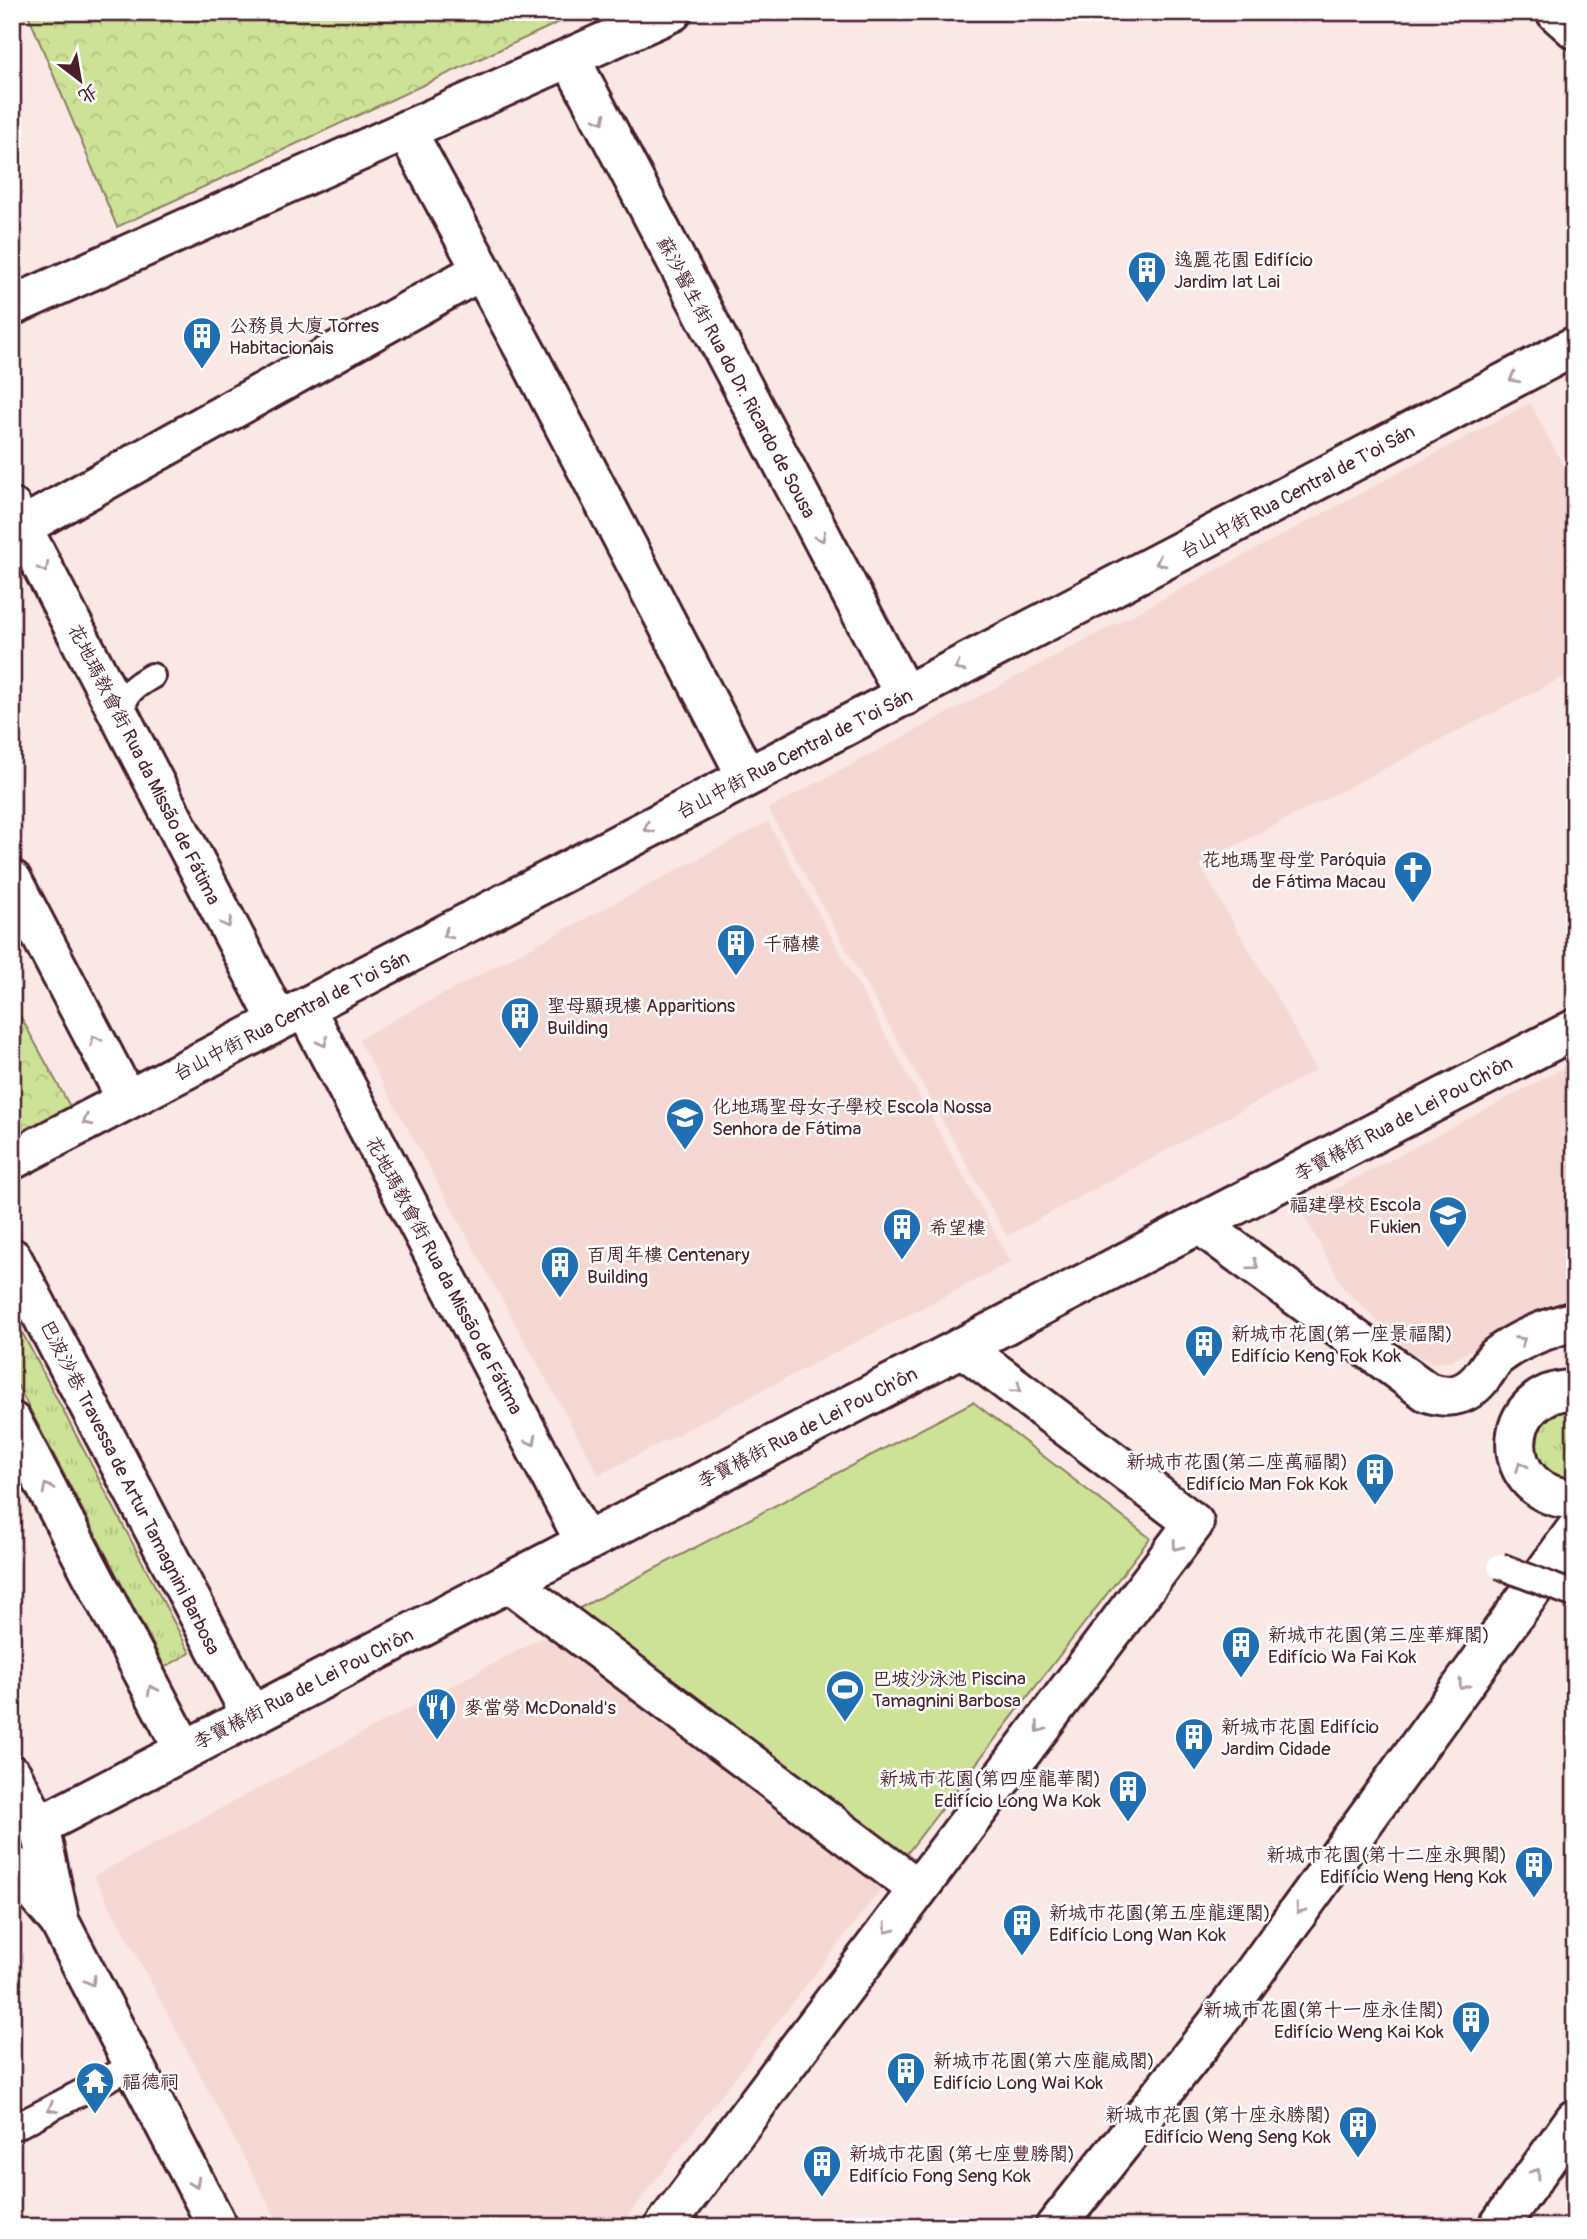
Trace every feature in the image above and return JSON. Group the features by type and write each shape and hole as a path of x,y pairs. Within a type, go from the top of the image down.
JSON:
{"street":[{"path":"12,306 672,12"},
{"path":"1556,12 1575,29"},
{"name":"蘇沙醫生街 Rua do Dr. Ricardo de Sousa","path":"570,58 905,696"},
{"path":"406,130 747,777"},
{"path":"17,517 482,270"},
{"name":"台山中街 Rua Central de T'oi Sán","path":"12,1160 1575,346"},
{"name":"花地瑪教會街 Rua da Missão de Fátima","path":"17,517 122,720 292,1014 585,1542"},
{"path":"12,880 127,1100"},
{"name":"李寶椿街 Rua de Lei Pou Ch'ôn","path":"39,1826 1575,1029"},
{"path":"1199,1224 1427,1392 1439,1396 1459,1394 1477,1383 1495,1358 1536,1332 1575,1321"},
{"name":"巴波沙巷 Travessa de Artur Tamagnini Barbosa","path":"12,1258 251,1715"},
{"path":"664,2227 1194,1523 962,1347"},
{"path":"1485,1372 1558,1393"},
{"path":"1558,1393 1528,1409 1518,1426 1515,1445 1518,1463 1528,1480 1543,1492 1561,1499 1575,1499"},
{"path":"12,1422 184,1750"},
{"path":"1055,2227 1216,2025 1575,1531"},
{"path":"509,1581 918,1889"},
{"path":"12,1775 39,1826 59,1921"},
{"path":"12,1865 59,1921 218,2227"},
{"path":"1086,2227 1216,2025"},
{"path":"1498,2227 1575,2119"}],"lane":[{"path":"1558,1393 1555,1385 1575,1376"},
{"path":"1500,1566 1575,1595"},
{"path":"12,2124 18,2126 135,2065"}],"shaded area":[{"path":"1530,403 1575,488 1575,671 1199,864 1316,1070 1007,1236 768,809"},
{"name":"化地瑪聖母女子學校 Escola Nossa Senhora de Fátima","path":"768,822 1011,1262 599,1475 358,1039"},
{"name":"福建學校 Escola Fukien","path":"1575,1062 1575,1301 1558,1305 1526,1320 1450,1361 1435,1363 1421,1358 1407,1349 1344,1289 1300,1208"},
{"path":"558,1629 887,1881 619,2227 281,2227 94,1876"}],"green space":[{"path":"27,12 581,12 117,227"},
{"path":"12,1001 78,1121 12,1155"},
{"path":"12,1313 190,1653 165,1667 12,1375"},
{"path":"1575,1395 1575,1493 1544,1486 1524,1427"},
{"path":"973,1402 1150,1538 902,1860 574,1611"}],"place":[{"name":"逸麗花園 Edifício Jardim Iat Lai","path":"1147,304"},
{"name":"公務員大廈 Torres Habitacionais","path":"202,370"},
{"name":"花地瑪聖母堂 Paróquia de Fátima Macau","path":"1413,904"},
{"name":"千禧樓","path":"736,977"},
{"name":"聖母顯現樓 Apparitions Building","path":"520,1050"},
{"name":"化地瑪聖母女子學校 Escola Nossa Senhora de Fátima","path":"685,1151"},
{"name":"福建學校 Escola Fukien","path":"1448,1249"},
{"name":"希望樓","path":"902,1261"},
{"name":"百周年樓 Centenary Building","path":"560,1299"},
{"name":"新城市花園(第一座景福閣) Edifício Keng Fok Kok","path":"1204,1378"},
{"name":"新城市花園(第二座萬福閣) Edifício Man Fok Kok","path":"1375,1506"},
{"name":"新城市花園(第三座華輝閣) Edifício Wa Fai Kok","path":"1241,1679"},
{"name":"巴坡沙泳池 Piscina Tamagnini Barbosa","path":"845,1723"},
{"name":"麥當勞 McDonald's","path":"437,1741"},
{"name":"新城市花園 Edifício Jardim Cidade","path":"1194,1771"},
{"name":"新城市花園(第四座龍華閣) Edifício Long Wa Kok","path":"1128,1823"},
{"name":"新城市花園(第十二座永興閣) Edifício Weng Heng Kok","path":"1534,1899"},
{"name":"新城市花園(第五座龍運閣) Edifício Long Wan Kok","path":"1022,1957"},
{"name":"新城市花園(第十一座永佳閣) Edifício Weng Kai Kok","path":"1471,2054"},
{"name":"新城市花園(第六座龍威閣) Edifício Long Wai Kok","path":"906,2105"},
{"name":"福德祠","path":"95,2115"},
{"name":"新城市花園 (第十座永勝閣) Edifício Weng Seng Kok","path":"1358,2159"},
{"name":"新城市花園 (第七座豐勝閣) Edifício Fong Seng Kok","path":"822,2198"}]}
